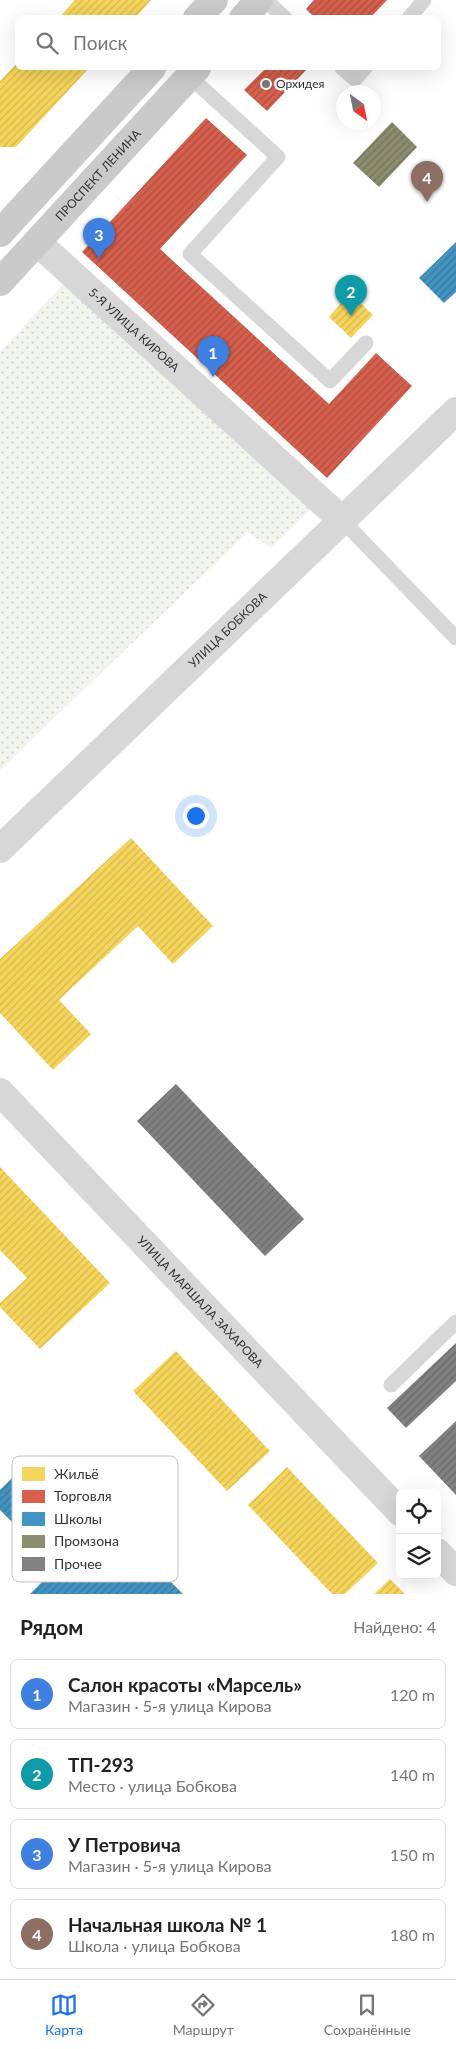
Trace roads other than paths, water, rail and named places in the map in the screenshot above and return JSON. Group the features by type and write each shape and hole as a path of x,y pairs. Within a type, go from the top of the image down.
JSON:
{"main road":[{"path":"201,15 214,0"},
{"path":"246,15 259,0"},
{"path":"0,233 150,70"},
{"name":"ПРОСПЕКТ ЛЕНИНА","path":"0,282 193,72"},
{"path":"31,199 26,214 27,225 30,234 37,242"}],"street":[{"name":"5-Я УЛИЦА КИРОВА","path":"37,242 342,520"},
{"name":"УЛИЦА БОБКОВА","path":"0,849 456,411"},
{"name":"УЛИЦА МАРШАЛА ЗАХАРОВА","path":"0,1092 396,1508"},
{"path":"441,1556 456,1572"}],"lane":[{"path":"265,0 282,15"},
{"path":"412,15 424,0"},
{"path":"344,70 355,79 363,70"},
{"path":"193,72 278,157 190,254 330,381 366,343"},
{"path":"342,520 456,638"},
{"path":"391,1385 456,1322"}],"place":[{"name":"Орхидея","path":"266,84"},
{"name":"Начальная школа № 1","path":"427,202"},
{"name":"У Петровича","path":"99,259"},
{"name":"ТП-293","path":"351,316"},
{"name":"Салон красоты «Марсель»","path":"213,377"}]}
